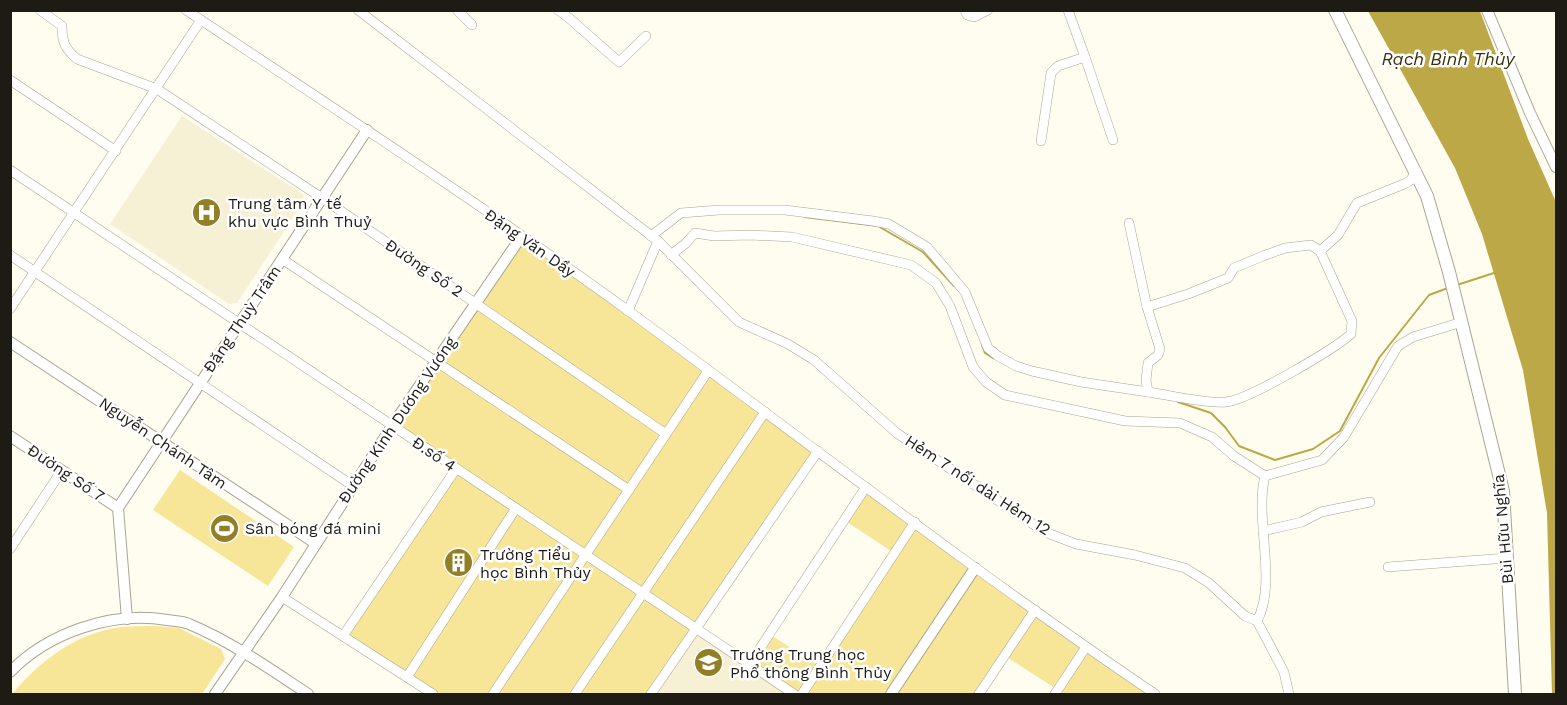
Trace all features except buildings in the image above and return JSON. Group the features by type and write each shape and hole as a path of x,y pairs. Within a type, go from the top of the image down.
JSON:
{"main road":[{"path":"1335,10 1416,170"},
{"name":"Bùi Hữu Nghĩa","path":"1416,170 1427,196 1449,272 1503,491 1515,694"}],"street":[{"name":"Đường Số 2","path":"40,10 62,26 62,40 67,50 77,59 157,89 322,198 666,434"},
{"name":"Đặng Văn Dầy","path":"186,10 367,130 628,311 975,568 1155,694"},
{"name":"Hẻm 7 nối dài Hẻm 12","path":"358,10 655,239 739,322 788,344 814,360 898,434 1045,532 1076,544 1136,555 1185,568 1209,583 1245,616 1257,621"},
{"path":"457,10 472,25"},
{"path":"558,10 619,62 646,36"},
{"path":"965,10 967,15 974,16 988,10"},
{"path":"1068,10 1113,140"},
{"path":"1486,10 1530,113 1557,167"},
{"path":"10,309 201,20"},
{"path":"1041,141 1051,73 1058,66 1085,57"},
{"path":"10,80 116,151"},
{"name":"Đặng Thuỳ Trâm","path":"118,508 367,130"},
{"name":"Đ.số 4","path":"10,170 794,694"},
{"path":"1320,251 1338,235 1358,203 1404,184 1411,180 1416,170"},
{"path":"628,311 655,239 681,213 719,210 785,210 889,224 927,247 951,275 964,292 988,348 1016,366 1081,382 1214,402 1230,402 1281,377 1342,342 1351,334 1352,321 1320,251 1311,245 1285,248 1234,268 1228,278 1148,307"},
{"path":"1129,223 1160,349 1158,355 1148,363 1146,380 1148,392"},
{"path":"671,255 695,233 713,236 750,235 792,237 911,265 936,283 950,306 973,367 986,382 1005,395 1125,421 1180,423 1212,437 1234,456 1265,476 1322,460 1344,437 1398,346 1413,338 1462,322"},
{"name":"Đường Kinh Dương Vương","path":"215,694 282,597 392,426 521,237"},
{"path":"10,255 353,486"},
{"path":"282,259 629,490"},
{"name":"Nguyễn Chánh Tâm","path":"10,342 315,543"},
{"path":"493,694 708,371"},
{"path":"575,694 765,412"},
{"name":"Đường Số 7","path":"10,436 118,508 127,619"},
{"path":"651,694 818,451"},
{"path":"343,636 456,469"},
{"path":"10,549 62,470"},
{"path":"1265,476 1262,501 1265,576 1263,610 1257,621 1284,672 1289,694"},
{"path":"749,665 866,487"},
{"path":"1263,531 1302,522 1320,512 1370,502"},
{"path":"406,677 516,508"},
{"path":"802,694 915,522"},
{"path":"1388,567 1507,558"},
{"path":"891,694 975,568"},
{"path":"282,597 433,694"},
{"path":"979,694 1035,610"},
{"path":"10,672 26,657 50,641 87,626 127,619 158,619 187,623 243,651 309,694"},
{"path":"1055,694 1086,647"},
{"path":"1135,694 1141,685"}],"shaded area":[{"name":"Trung tâm Y tế khu vực Bình Thuỷ","path":"182,116 303,194 304,201 237,303 229,304 110,224"},
{"path":"521,237 818,451 651,694 433,694 346,635 458,471 392,426"},
{"name":"Sân bóng đá mini","path":"180,470 294,547 268,586 153,510"},
{"path":"866,487 1155,694 1055,694 1058,690 1005,656 979,694 794,694 749,665 769,634 820,666 894,553 844,520"},
{"path":"155,626 179,628 221,649 225,659 202,694 12,694 47,660 75,642 106,630"},
{"name":"Trường Trung học Phổ thông Bình Thủy","path":"696,631 790,694 654,694"}],"water":[{"name":"Rạch Bình Thủy","path":"1368,11 1480,11 1528,139 1556,202 1556,694 1552,694 1547,513 1523,370 1482,234 1455,168"}],"waterway":[{"path":"805,217 878,226 923,252 954,286"},
{"path":"1457,285 1497,272"},
{"path":"1178,402 1211,413 1239,446 1275,460 1313,449 1340,431 1379,358 1429,295 1448,288"},
{"path":"982,345 985,353 993,358"}],"place":[{"name":"Trung tâm Y tế khu vực Bình Thuỷ","path":"207,212"},
{"name":"Sân bóng đá mini","path":"224,528"},
{"name":"Trường Tiểu học Bình Thủy","path":"459,563"},
{"name":"Trường Trung học Phổ thông Bình Thủy","path":"709,663"}]}
